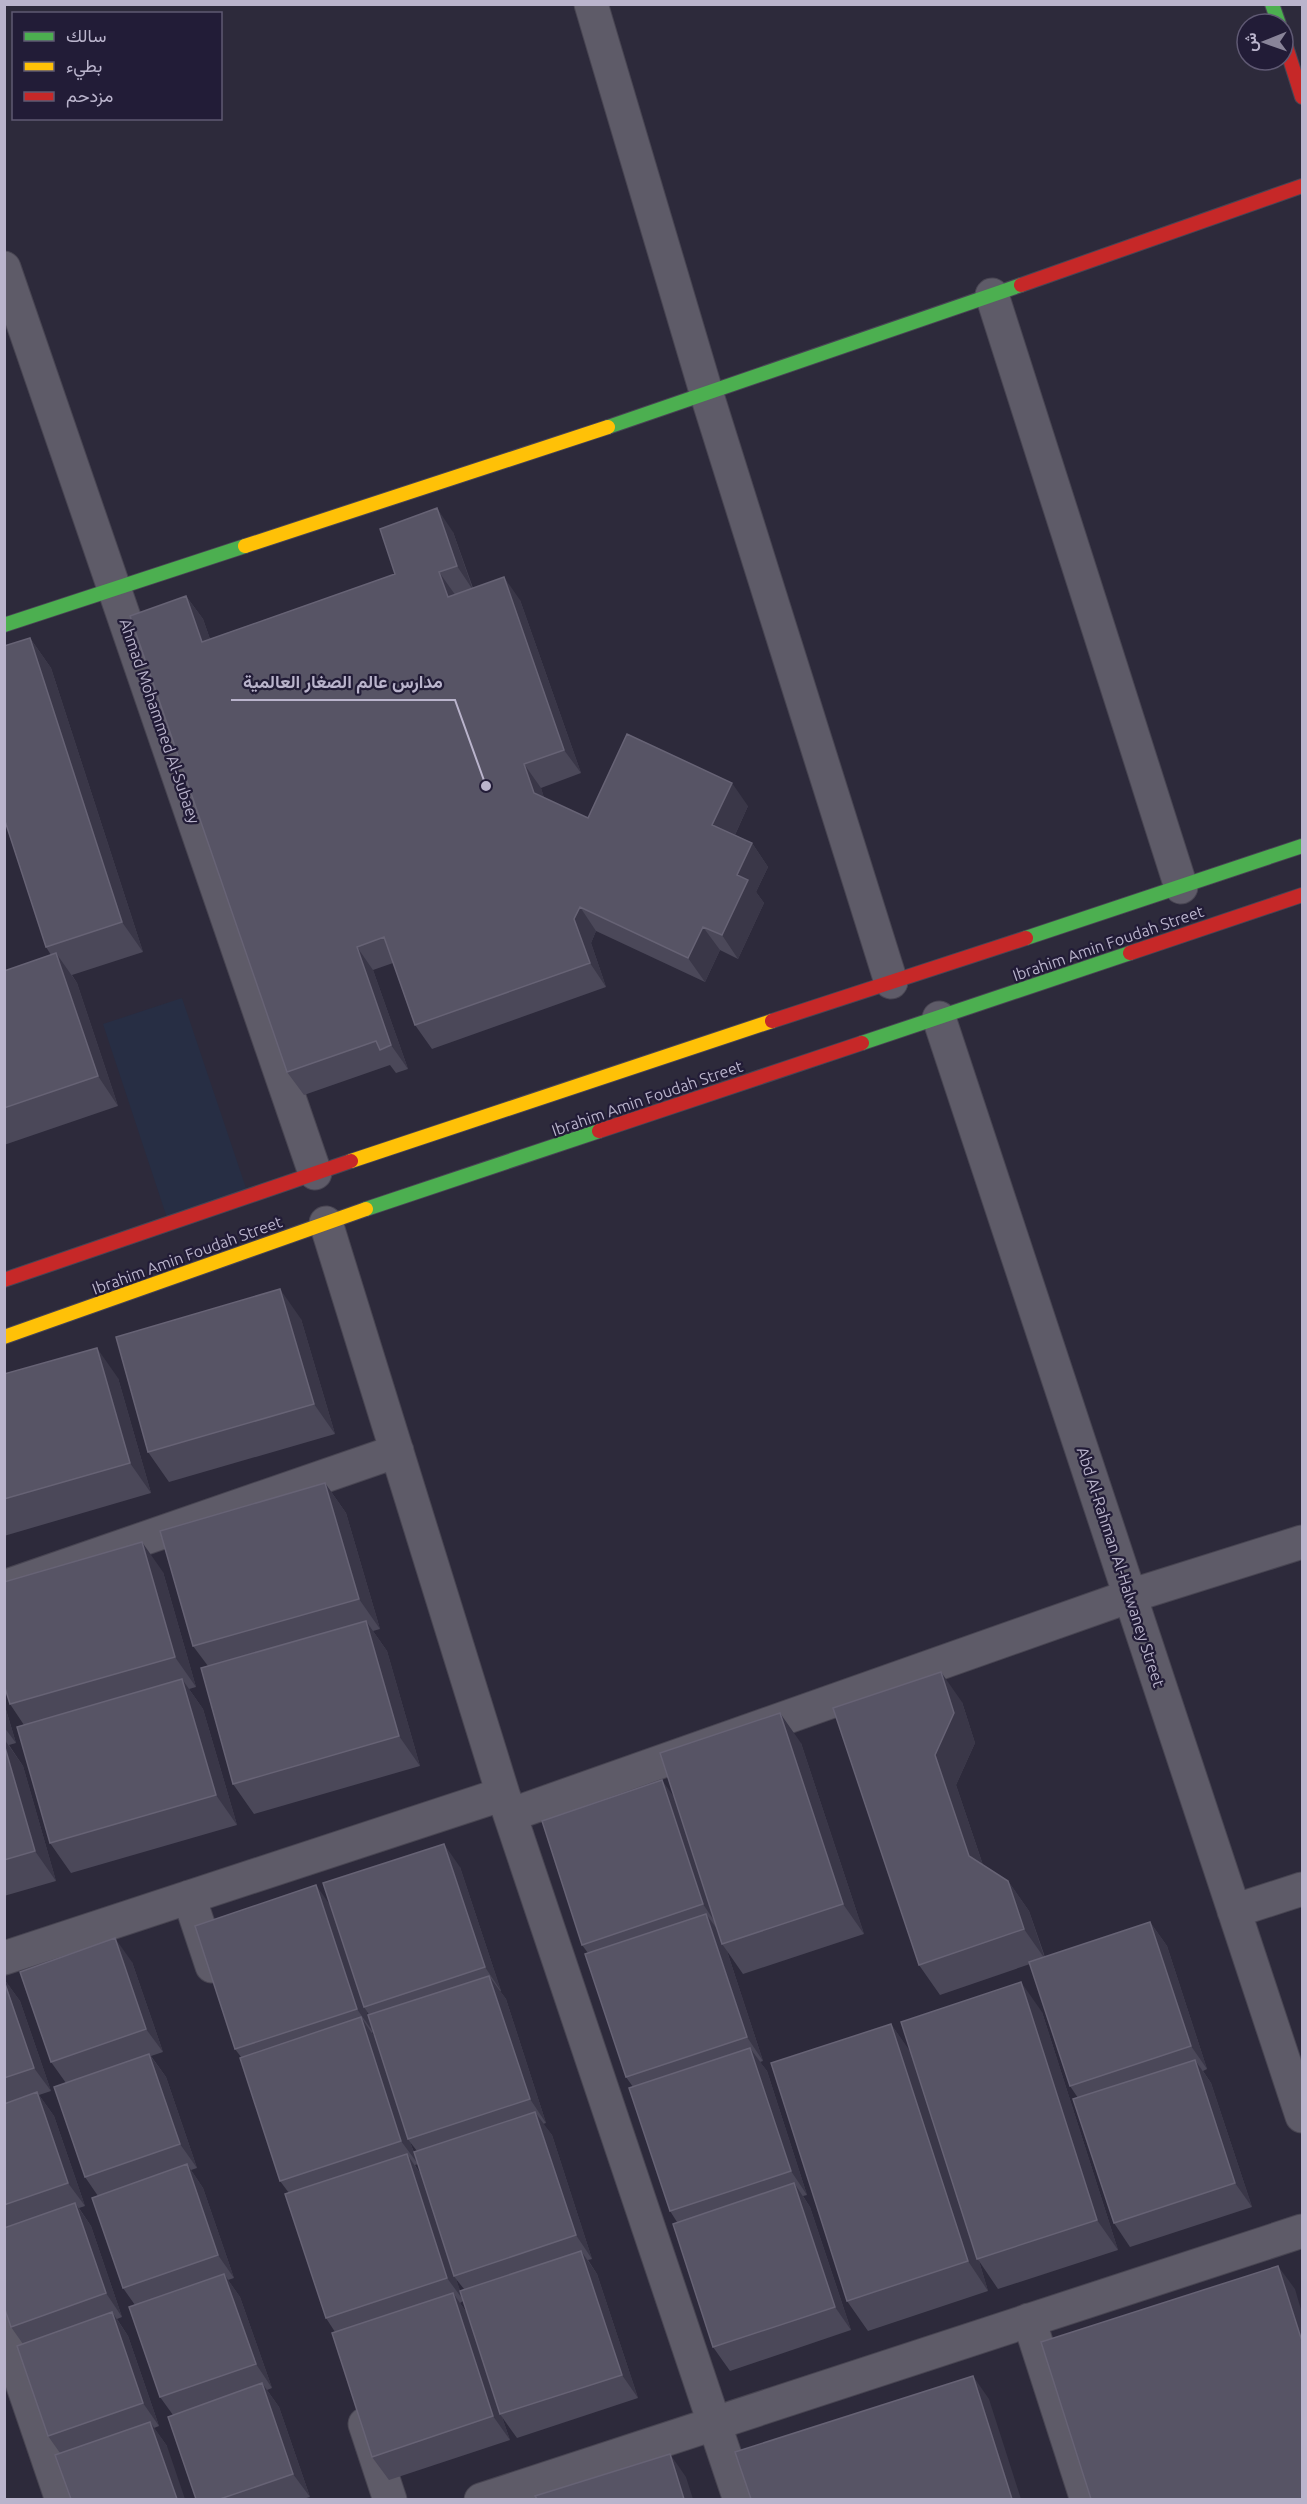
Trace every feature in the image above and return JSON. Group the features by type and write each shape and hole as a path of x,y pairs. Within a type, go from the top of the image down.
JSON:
{"street":[{"path":"591,4 707,395 891,982"},
{"path":"1294,72 1302,97"},
{"path":"4,625 707,395 1302,186"},
{"name":"Ahmad Mohammed Al-Subaey","path":"4,268 315,1173"},
{"path":"992,295 1181,886"},
{"name":"Ibrahim Amin Foudah Street","path":"4,1280 315,1173 1302,846"},
{"name":"Ibrahim Amin Foudah Street","path":"4,1337 326,1223 1302,895"},
{"name":"Abd Al-Rahman Al-Halwaney Street","path":"939,1018 1302,2116"},
{"path":"326,1223 506,1805 740,2499"},
{"path":"4,1587 397,1451"},
{"path":"4,1958 189,1897 506,1805 1131,1596 1302,1542"},
{"path":"1234,1911 1302,1889"},
{"path":"189,1897 223,1999"},
{"path":"480,2499 1302,2231"},
{"path":"1029,2320 1087,2499"},
{"path":"4,2330 62,2499"},
{"path":"356,2397 390,2499"}],"shaded area":[{"path":"182,998 247,1191 167,1218 103,1024"}],"building":[{"path":"437,508 457,566 439,572 448,597 504,577 564,750 524,764 534,793 588,818 627,734 732,783 712,825 752,843 737,875 748,880 722,935 703,927 688,958 580,907 574,919 590,963 415,1025 384,937 357,947 391,1045 380,1050 376,1041 287,1072 130,616 186,596 202,642 395,574 380,529"},
{"path":"30,638 122,922 46,947 4,818 4,646"},
{"path":"56,953 98,1076 4,1108 4,971"},
{"path":"280,1289 314,1404 148,1452 116,1337"},
{"path":"97,1348 130,1463 4,1499 4,1374"},
{"path":"325,1483 359,1599 193,1646 160,1531"},
{"path":"142,1542 175,1657 10,1704 4,1685 4,1582"},
{"path":"366,1621 399,1736 233,1784 201,1668"},
{"path":"941,1672 954,1713 935,1755 969,1856 1008,1881 1024,1929 919,1965 833,1708"},
{"path":"182,1679 216,1795 50,1843 17,1727"},
{"path":"780,1713 843,1904 722,1944 660,1753"},
{"path":"4,1744 35,1851 4,1860"},
{"path":"662,1780 703,1904 582,1945 542,1821"},
{"path":"444,1844 485,1967 364,2007 323,1883"},
{"path":"316,1885 357,2009 235,2049 195,1926"},
{"path":"706,1914 747,2037 626,2077 585,1954"},
{"path":"1150,1922 1191,2046 1070,2086 1029,1962"},
{"path":"115,1938 146,2029 51,2062 20,1972"},
{"path":"489,1976 530,2099 408,2139 368,2015"},
{"path":"4,1981 34,2068 4,2078"},
{"path":"1021,1982 1097,2220 977,2259 901,2022"},
{"path":"361,2017 401,2141 280,2181 240,2058"},
{"path":"891,2024 968,2261 847,2301 771,2063"},
{"path":"750,2048 791,2171 670,2211 629,2088"},
{"path":"149,2054 180,2144 85,2177 54,2087"},
{"path":"1195,2060 1235,2183 1114,2223 1073,2099"},
{"path":"37,2092 68,2183 4,2205 4,2104"},
{"path":"535,2112 576,2235 454,2276 414,2152"},
{"path":"407,2154 447,2278 326,2318 285,2194"},
{"path":"187,2164 218,2255 123,2288 92,2198"},
{"path":"794,2183 835,2307 713,2347 673,2224"},
{"path":"75,2203 106,2293 11,2327 4,2307 4,2228"},
{"path":"581,2251 622,2375 500,2414 460,2291"},
{"path":"1278,2266 1302,2341 1302,2499 1091,2499 1041,2342"},
{"path":"224,2274 256,2364 160,2397 129,2307"},
{"path":"453,2293 493,2416 372,2457 332,2333"},
{"path":"112,2312 143,2403 48,2436 17,2346"},
{"path":"973,2376 1012,2499 751,2499 735,2452"},
{"path":"262,2383 293,2474 220,2499 196,2499 168,2417"},
{"path":"150,2422 177,2499 71,2499 55,2455"},
{"path":"670,2454 684,2499 537,2499 535,2496"}],"traffic: fast":[{"path":"1272,4 1275,12"},
{"path":"608,427 1021,285"},
{"path":"4,625 245,546"},
{"path":"1026,938 1302,846"},
{"path":"862,1043 1130,953"},
{"path":"366,1209 599,1131"}],"traffic: slow":[{"path":"245,546 608,427"},
{"path":"351,1161 772,1021"},
{"path":"4,1337 366,1209"}],"traffic: jam":[{"path":"1294,72 1302,97"},
{"path":"1021,285 1302,186"},
{"path":"1130,953 1302,895"},
{"path":"772,1021 1026,938"},
{"path":"599,1131 862,1043"},
{"path":"4,1280 351,1161"}],"place":[{"name":"مدارس عالم الصغار العالمية","path":"486,786"}]}
